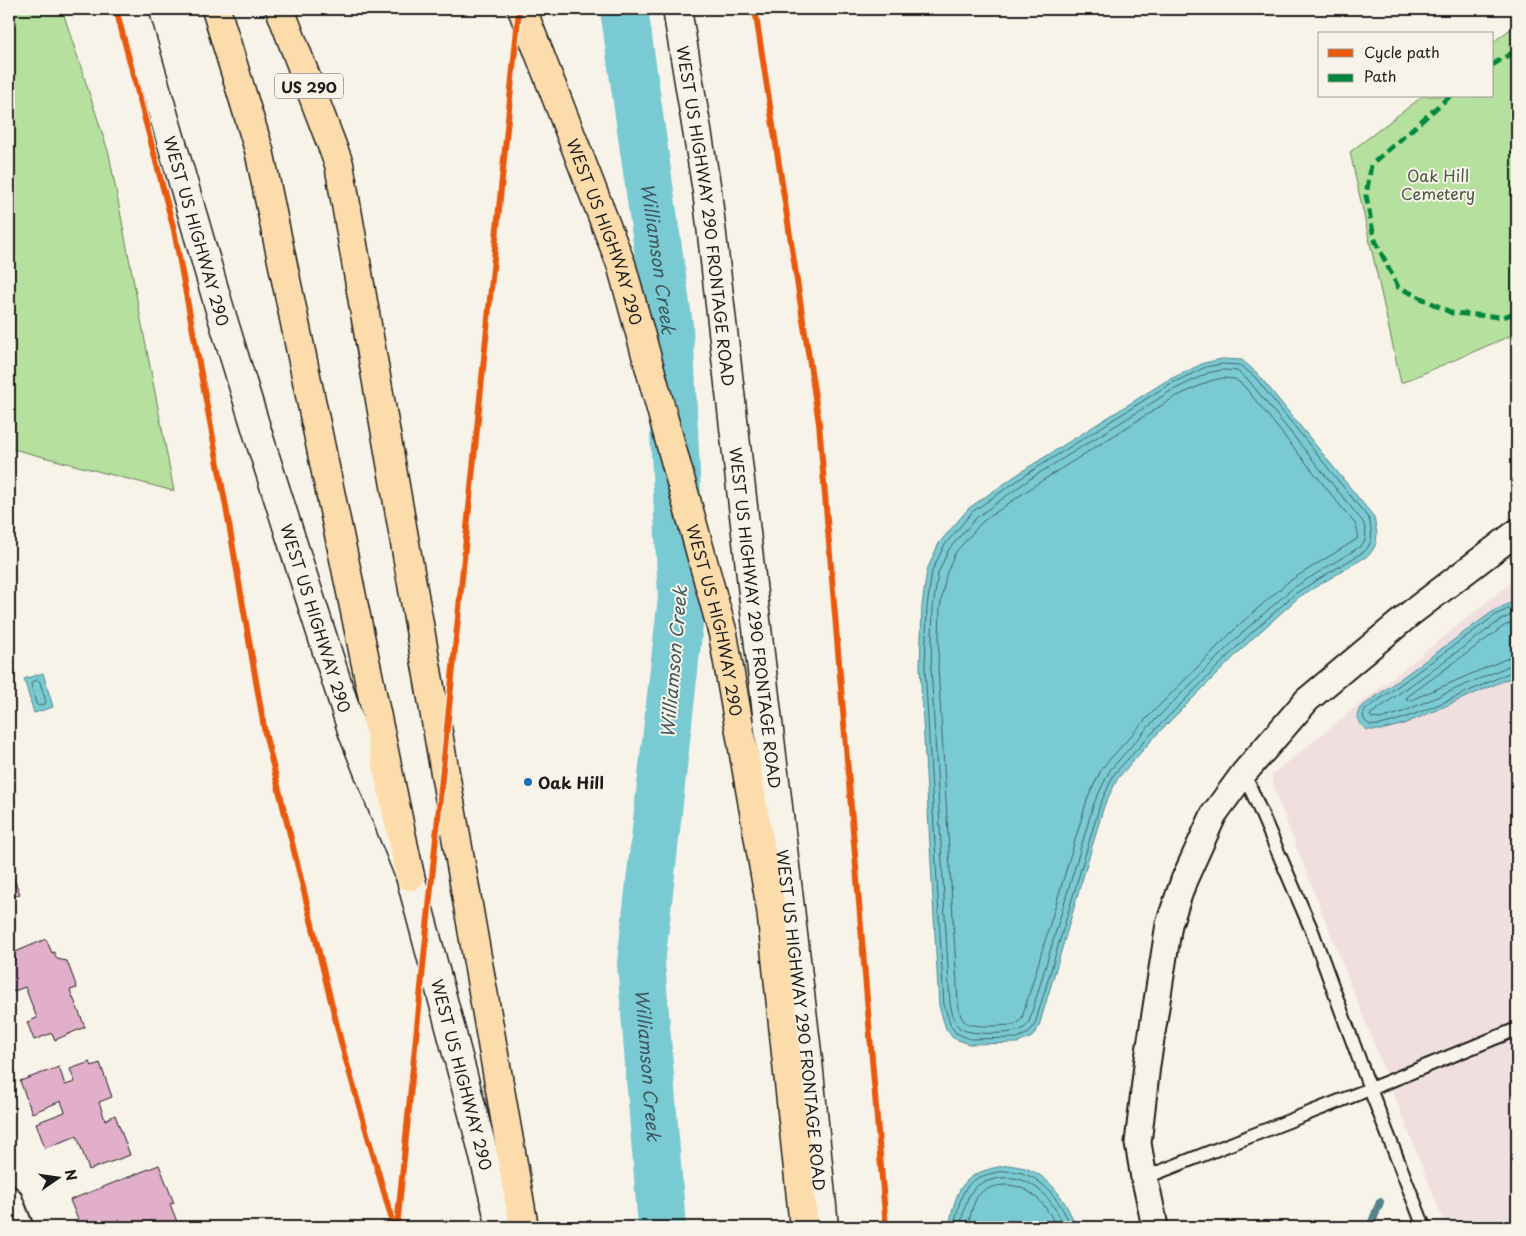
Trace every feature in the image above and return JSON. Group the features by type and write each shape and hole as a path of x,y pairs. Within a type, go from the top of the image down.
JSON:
{"highway":[{"path":"216,9 259,150 410,876"},
{"name":"WEST US HIGHWAY 290","path":"280,9 339,164 524,1227"},
{"name":"WEST US HIGHWAY 290","path":"522,9 621,264 723,634 771,909 804,1227"}],"main road":[{"name":"WEST US HIGHWAY 290","path":"133,9 220,310 353,733 410,876 480,1140 501,1227"},
{"name":"WEST US HIGHWAY 290 FRONTAGE ROAD","path":"677,9 707,191 808,1061 824,1227"}],"street":[{"path":"1154,1227 1138,1143 1147,1065 1169,924 1184,880 1214,814 1244,772 1307,700 1411,613 1517,532"},
{"path":"9,1199 20,1227"}],"lane":[{"path":"1244,772 1312,931 1370,1089 1424,1227"},
{"path":"1144,1178 1517,1029"}],"shaded area":[{"path":"1517,578 1517,1227 1446,1227 1278,800 1271,775"}],"green space":[{"path":"9,9 62,9 109,154 174,491 9,448"},
{"name":"Oak Hill Cemetery","path":"1517,24 1517,333 1401,383 1350,152 1420,98 1494,98 1494,41"}],"water":[{"path":"1222,359 1242,360 1257,373 1374,517 1377,533 1375,546 1369,555 1299,597 1252,639 1159,732 1118,778 1104,806 1039,1026 1032,1037 1018,1043 969,1044 953,1038 946,1029 939,1006 920,667 922,606 927,570 939,543 969,508 1024,470 1166,381 1204,363"},
{"path":"1517,600 1517,675 1404,724 1381,730 1367,730 1361,725 1357,716 1360,708 1495,610"},
{"path":"43,673 53,707 34,713 24,679"},
{"path":"1009,1165 1035,1172 1051,1184 1063,1200 1076,1227 949,1227 955,1200 965,1182 972,1176 982,1172"}],"building":[{"path":"9,867 20,894 9,899"},
{"path":"46,939 57,959 67,961 77,988 70,990 85,1027 55,1040 52,1033 34,1040 27,1022 37,1018 25,987 9,993 9,962 15,959 13,953"},
{"path":"90,1062 92,1066 100,1063 112,1097 99,1102 105,1120 115,1115 130,1155 89,1170 77,1136 45,1148 36,1123 65,1112 61,1101 32,1113 20,1081 59,1067 65,1085 75,1082 70,1069"},
{"path":"159,1165 174,1203 170,1204 179,1227 123,1227 120,1220 101,1227 81,1227 70,1200"}],"waterway":[{"name":"Williamson Creek","path":"624,9 669,326 682,598 641,963 662,1227"},
{"path":"1370,1227 1380,1202"}],"marked path":[{"path":"1494,64 1517,50"},
{"path":"1448,98 1371,165 1366,195 1374,238 1398,287 1452,313 1503,317 1517,312"}],"cycle path":[{"path":"116,9 174,230 226,507 265,733 343,1050 394,1227"},
{"path":"397,1227 519,9"},
{"path":"755,9 819,423 886,1227"}],"place":[{"name":"Oak Hill","path":"528,782"}]}
